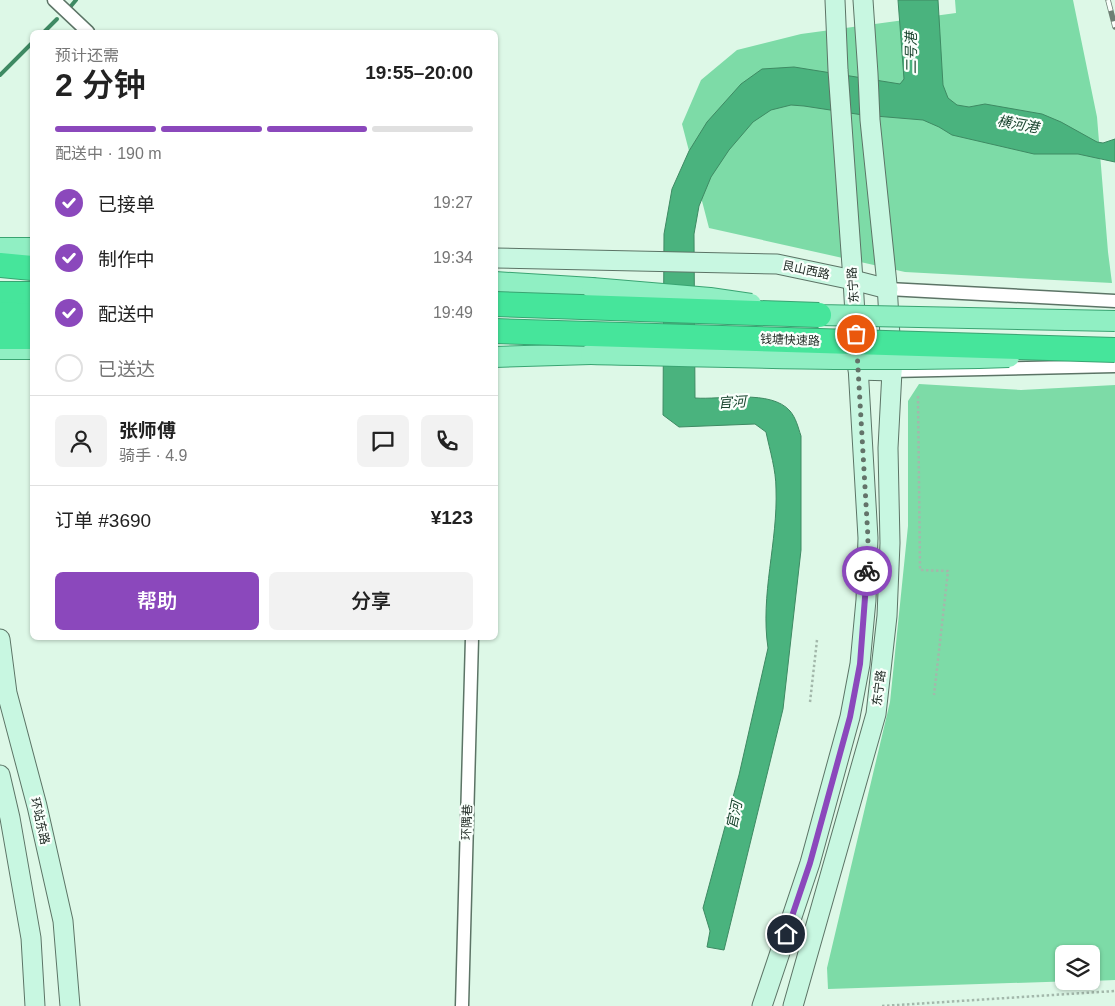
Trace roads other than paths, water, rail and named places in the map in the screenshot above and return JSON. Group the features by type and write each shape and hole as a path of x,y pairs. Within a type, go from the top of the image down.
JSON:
{"highway":[{"path":"0,265 30,268"},
{"path":"0,294 30,294"},
{"path":"498,304 819,315"},
{"path":"0,314 30,316"},
{"name":"钱塘快速路","path":"498,331 1115,351"},
{"path":"498,336 569,332"},
{"path":"0,337 30,337"}],"main road":[{"name":"东宁路","path":"762,1006 815,844 850,717 860,664 866,600 868,538 835,0"},
{"name":"东宁路","path":"794,1006 876,714 887,616 890,544 888,448 892,371 888,289 870,120 863,0"},
{"path":"0,248 30,248"},
{"name":"艮山西路","path":"498,258 777,264 888,289"},
{"path":"498,282 710,298 819,315 1115,321"},
{"path":"0,349 30,350"},
{"path":"498,357 591,354 945,359 1115,351"},
{"path":"858,370 892,371"},
{"name":"环站东路","path":"0,638 7,693 37,806 63,921 70,1006"},
{"path":"0,775 10,818 30,938 35,1006"}],"street":[{"path":"54,0 86,30"},
{"name":"艮山西路","path":"888,289 1115,300"},
{"path":"892,371 1115,366"},
{"name":"环隅巷","path":"462,1006 472,640"}],"water":[{"path":"898,0 938,0 943,85 948,98 957,105 969,107 985,104 1042,114 1097,142 1103,143 1115,139 1115,162 1078,154 1034,154 952,135 923,120 863,115 791,105 771,110 753,122 729,150 711,177 699,206 694,234 695,398 758,398 782,404 790,411 797,423 801,436 801,550 783,709 724,950 707,947 710,931 703,908 739,775 768,648 766,608 776,509 776,482 766,432 755,424 679,427 663,415 664,234 672,189 689,151 707,122 741,84 762,69 794,67 900,84 904,79"}],"waterway":[{"path":"71,6 76,0"},
{"path":"46,30 57,19"},
{"path":"0,75 30,45"}],"railway":[{"path":"1108,0 1115,27"}],"water label":[{"name":"二号港","path":"911,53"},
{"name":"横河港","path":"1018,124"},
{"name":"官河","path":"732,402"},
{"name":"官河","path":"734,815"}]}
